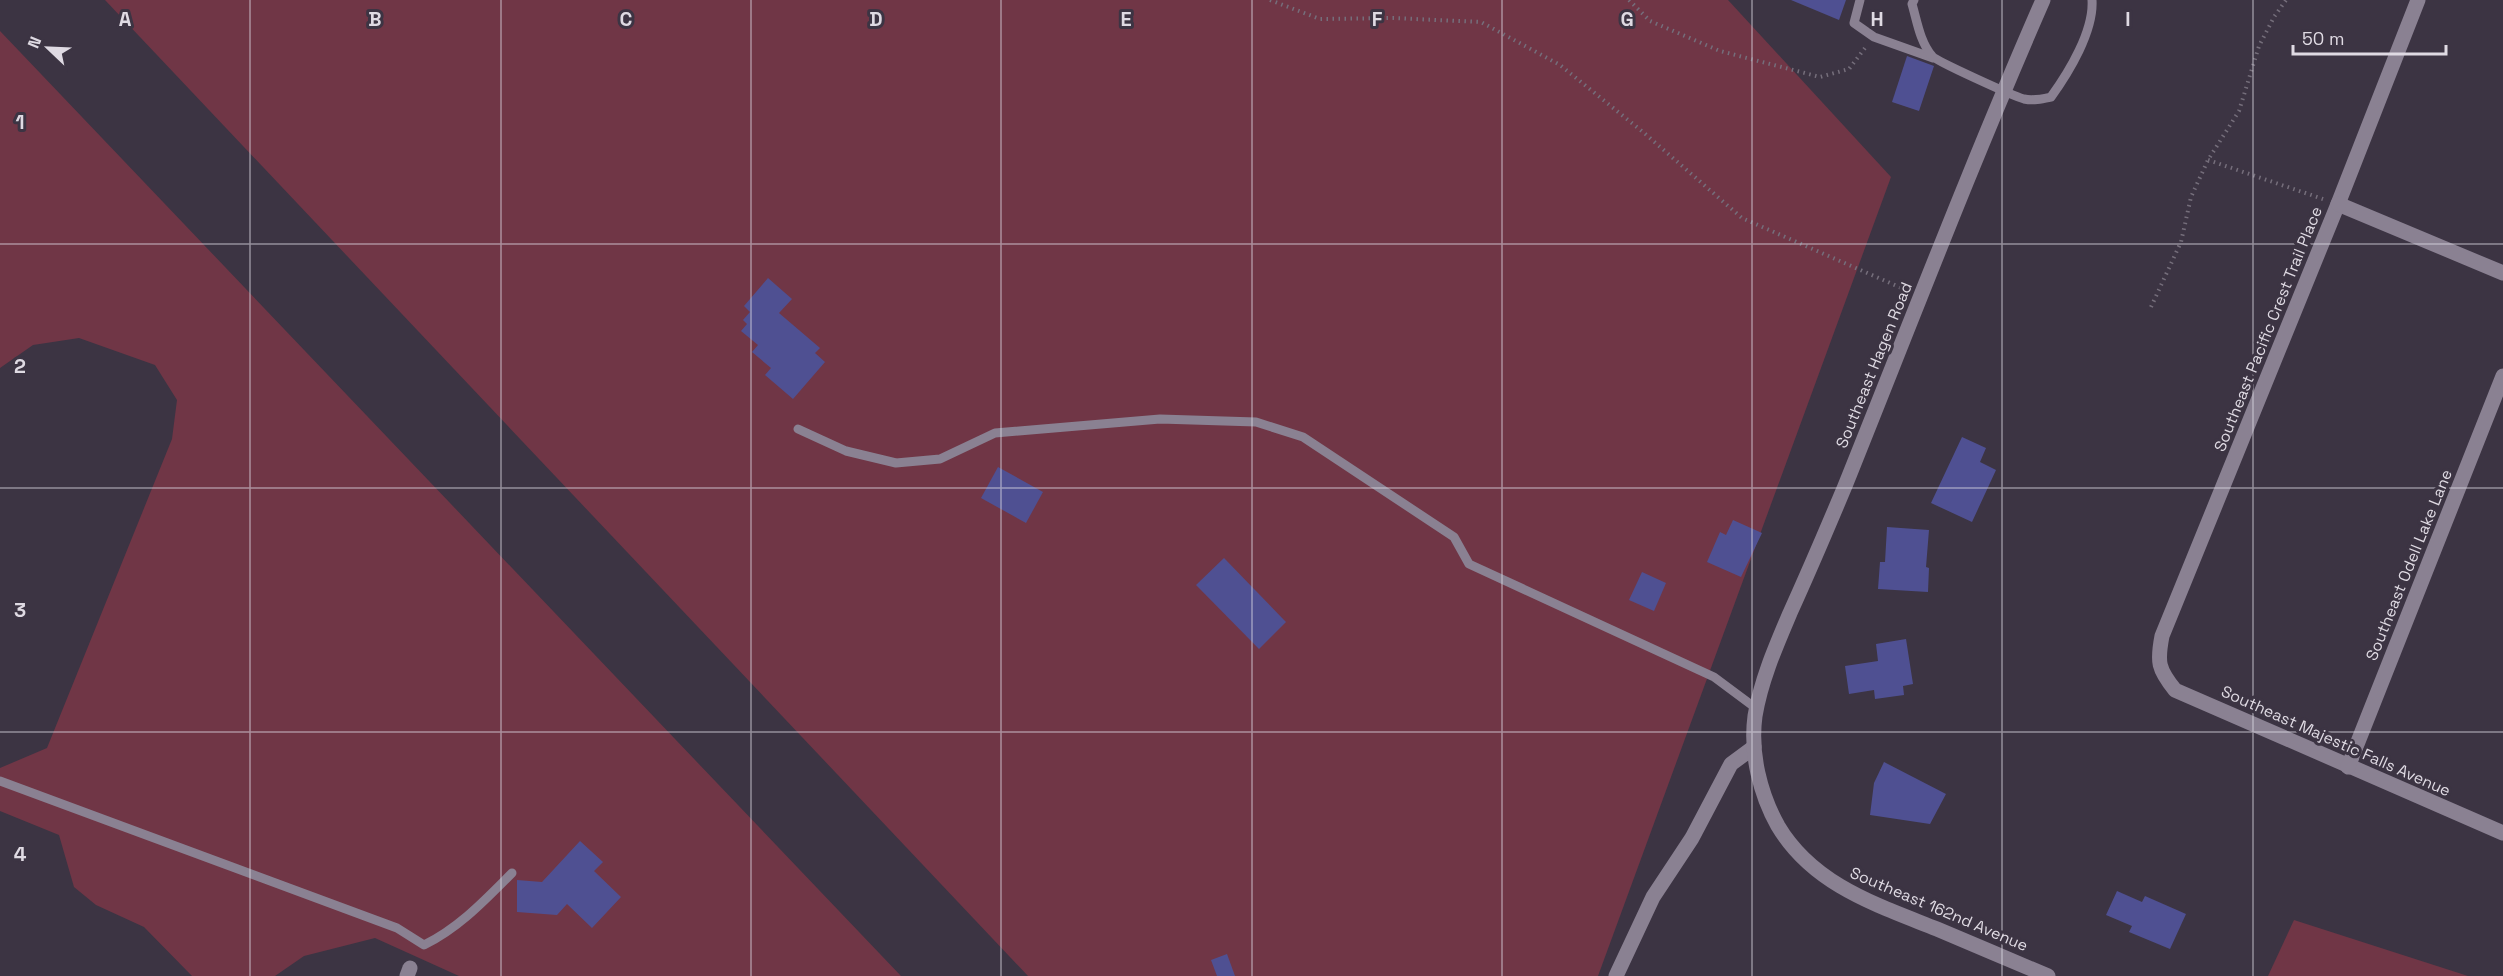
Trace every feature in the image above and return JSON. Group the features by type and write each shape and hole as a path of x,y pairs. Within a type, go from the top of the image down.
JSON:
{"street":[{"name":"Southeast Hagen Road","path":"1754,747 1757,709 1778,642 1844,489 1920,296 2043,0"},
{"name":"Southeast Pacific Crest Trail Place","path":"2161,673 2158,656 2162,636 2338,204 2418,0"},
{"path":"2338,204 2503,273"},
{"name":"Southeast Odell Lake Lane","path":"2348,767 2503,376"},
{"name":"Southeast Majestic Falls Avenue","path":"2161,673 2175,690 2503,833"},
{"path":"1616,976 1653,897 1692,838 1731,765 1754,747"},
{"name":"Southeast 162nd Avenue","path":"1754,747 1764,797 1778,826 1792,846 1826,878 1865,900 2048,976"}],"lane":[{"path":"1860,0 1854,23 1874,37 1933,58 2004,91 2030,99 2051,97 2072,66 2090,17 2092,0"},
{"path":"1914,0 1912,4 1922,40 1933,58"},
{"path":"798,429 846,452 896,463 940,459 995,433 1160,419 1256,423 1303,437 1454,537 1469,564 1714,677 1757,709"},
{"path":"0,781 397,928 424,945 442,936 479,906 512,873"}],"path":[{"path":"1270,0 1320,19 1393,18 1481,22 1560,65 1643,132 1742,218 1920,296"},
{"path":"1629,0 1650,21 1720,51 1820,77 1849,69 1874,37"},
{"path":"2151,307 2181,242 2191,197 2208,160 2239,111 2259,46 2286,0"},
{"path":"2208,160 2338,204"}],"shaded area":[{"path":"105,0 1728,0 1891,177 1598,976 1028,976"},
{"path":"0,31 901,976 459,976 375,938 304,956 275,976 192,976 144,927 96,905 74,887 59,835 0,811 0,768 47,748 172,439 177,400 155,365 79,338 33,345 0,368"},
{"path":"2294,920 2468,976 2268,976"}],"building":[{"path":"1791,0 1846,0 1839,20"},
{"path":"1907,56 1934,66 1919,111 1892,102"},
{"path":"768,278 792,299 779,313 820,348 815,353 825,362 793,399 765,375 771,368 752,352 758,345 741,331 747,324 743,320 750,312 744,306"},
{"path":"1962,437 1986,448 1980,462 1996,470 1972,522 1931,503"},
{"path":"998,467 1043,492 1026,523 981,498"},
{"path":"1733,520 1762,533 1741,577 1707,562 1720,532 1726,535"},
{"path":"1887,527 1929,530 1926,567 1929,568 1928,592 1878,589 1880,562 1885,562"},
{"path":"1224,558 1286,622 1259,649 1196,585"},
{"path":"1642,572 1666,583 1654,611 1629,600"},
{"path":"1906,639 1913,684 1903,686 1904,695 1875,699 1874,690 1849,694 1845,666 1878,661 1876,644"},
{"path":"1884,762 1946,794 1930,824 1870,815 1874,783"},
{"path":"580,841 603,862 594,871 621,897 592,928 567,904 557,915 517,912 517,880 542,882"},
{"path":"2117,891 2142,902 2145,896 2186,914 2170,949 2129,932 2132,926 2106,915"},
{"path":"1227,954 1235,976 1217,976 1211,960"}]}
